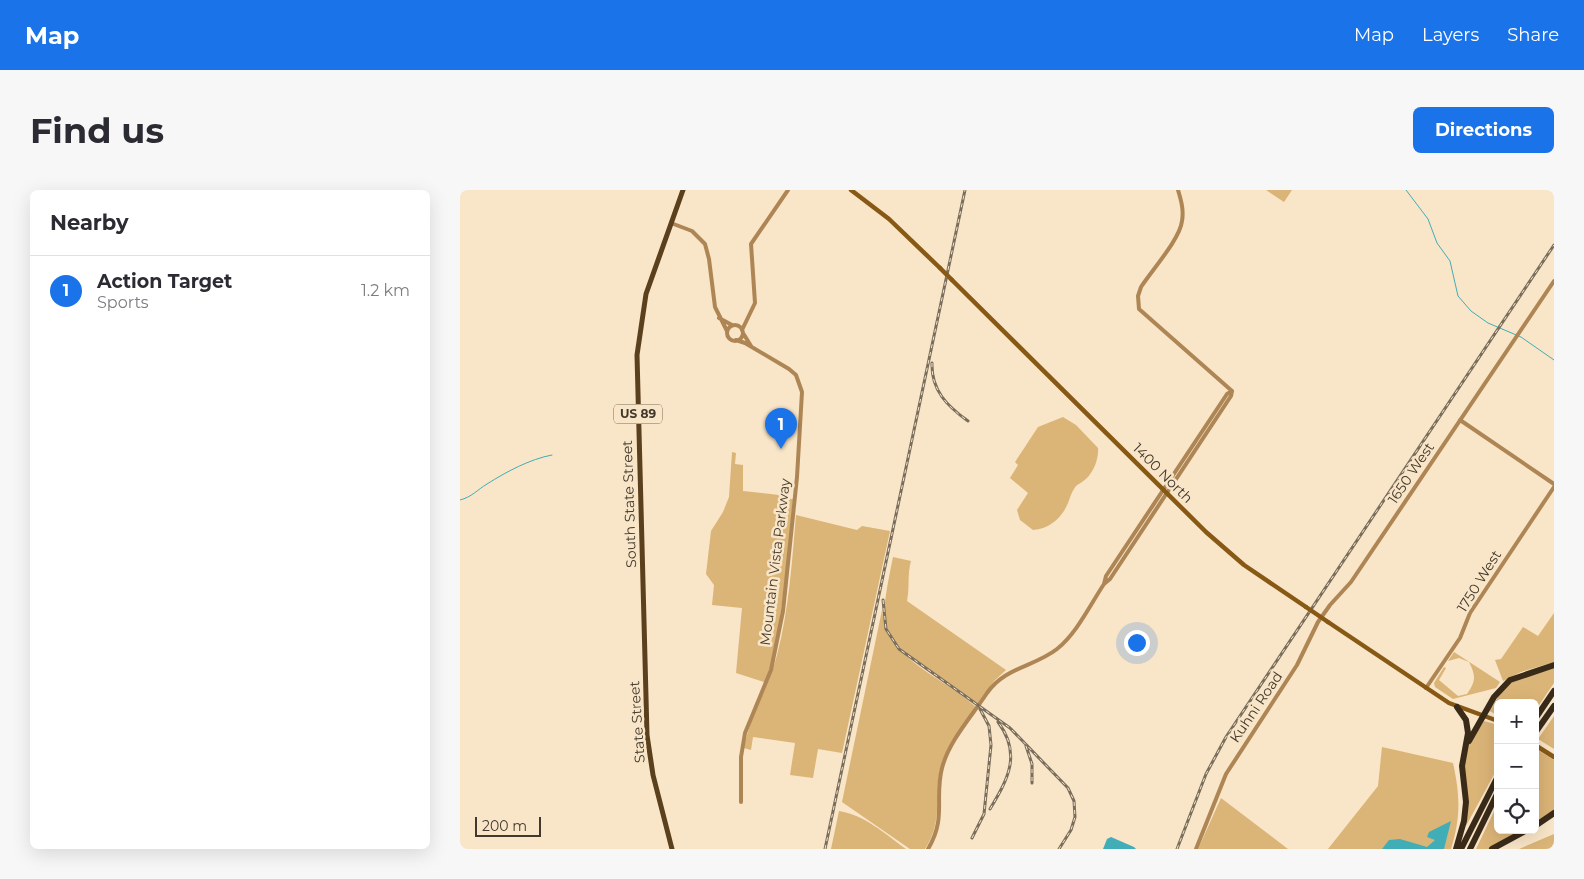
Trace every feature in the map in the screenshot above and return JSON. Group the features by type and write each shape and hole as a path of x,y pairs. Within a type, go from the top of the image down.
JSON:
{"highway":[{"path":"1465,747 1494,697 1510,680 1554,664"},
{"path":"1539,713 1554,692"},
{"path":"1539,727 1554,706"},
{"path":"1456,849 1465,813 1462,766 1468,727 1457,707"},
{"path":"1461,849 1494,784"},
{"path":"1470,849 1494,800"},
{"path":"1539,823 1554,813"},
{"path":"1492,849 1520,834"}],"main road":[{"name":"US 89","path":"671,224 683,190"},
{"name":"1400 North","path":"851,190 889,219 1165,492 1229,552 1306,607 1426,688 1457,707 1494,720"},
{"name":"South State Street","path":"645,650 637,355 646,294 671,224"},
{"name":"State Street","path":"645,650 650,755 672,849"},
{"path":"1539,747 1554,757"}],"street":[{"path":"671,224 692,232 705,244 709,259 715,307 729,338 736,340 742,332 755,297 751,244 788,190"},
{"path":"928,849 940,819 940,778 946,755 988,690 1010,671 1048,655 1060,646 1073,631 1104,584 1110,579 1165,492 1231,396 1232,391 1139,309 1138,296 1141,287 1176,235 1182,222 1182,201 1178,190"},
{"name":"1650 West","path":"1321,617 1351,582 1554,281"},
{"path":"727,331 749,315"},
{"path":"719,318 734,325"},
{"name":"Mountain Vista Parkway","path":"734,325 742,332 750,346"},
{"name":"Mountain Vista Parkway","path":"736,340 750,346 791,371 800,382 802,392 798,477 783,611 771,670 745,733 741,757 741,802"},
{"path":"1460,420 1554,485"},
{"name":"1750 West","path":"1426,688 1460,638 1470,613 1554,485"},
{"name":"Kuhni Road","path":"1196,849 1226,774 1297,665 1321,617"}],"shaded area":[{"path":"1266,190 1292,190 1284,202"},
{"path":"1063,417 1076,425 1098,448 1096,462 1086,479 1071,494 1059,518 1050,525 1033,530 1020,520 1017,510 1028,493 1010,478 1018,465 1015,462 1038,427"},
{"path":"732,452 736,453 735,464 743,465 743,491 779,495 779,498 793,499 777,640 772,662 764,682 736,673 742,608 712,605 714,585 706,574 711,531 723,512 729,497"},
{"path":"796,515 857,530 862,526 890,531 842,753 818,749 813,778 790,775 795,743 753,737 751,750 744,748 751,724 774,667 781,638 790,585"},
{"path":"893,557 911,561 907,601 1006,670 994,681 978,703 962,695 916,662 892,638 887,627 885,599"},
{"path":"882,610 887,627 905,655 975,706 968,722 948,750 941,766 935,827 925,849 910,849 842,802"},
{"path":"1554,613 1554,662 1521,672 1503,681 1495,660 1501,659 1523,627 1538,636"},
{"path":"1454,652 1500,682 1496,688 1453,699 1435,687 1434,683 1444,667 1446,668 1439,680 1458,696 1467,694 1470,689 1474,675 1469,662 1459,658 1448,661"},
{"path":"1554,666 1554,683 1539,705 1539,699 1497,699 1507,684"},
{"path":"1494,704 1494,713 1489,711"},
{"path":"1554,716 1554,749 1539,740"},
{"path":"1484,721 1494,724 1494,774 1466,826 1464,765 1467,746"},
{"path":"1382,747 1453,763 1457,785 1458,816 1451,849 1328,849 1378,786"},
{"path":"1539,751 1554,760 1554,811 1539,821"},
{"path":"1221,798 1288,849 1198,849"},
{"path":"839,811 866,821 906,849 831,849"},
{"path":"1494,811 1494,834 1516,834 1489,849 1476,849"},
{"path":"1554,834 1554,849 1519,849"}],"water":[{"path":"1451,821 1444,849 1382,849 1389,840 1400,839 1427,847 1435,840 1427,837 1429,832"},
{"path":"1111,837 1136,849 1103,849 1107,839"}],"waterway":[{"path":"1406,190 1428,219 1437,243 1450,261 1458,296 1471,311 1488,323 1521,337 1554,360"},
{"path":"460,500 518,466 552,455"}],"railway":[{"path":"825,849 965,190"},
{"path":"1177,849 1206,774 1226,737 1554,245"},
{"path":"932,363 932,373 937,389 947,403 968,421"},
{"path":"883,600 886,629 899,649 1010,728 1068,788 1074,801 1075,817 1071,830 1059,849"},
{"path":"972,838 984,814 991,745 989,726 980,709"},
{"path":"990,809 1007,777 1011,756 1005,734 998,722"},
{"path":"1026,746 1032,764 1032,783"}],"place":[{"name":"Action Target","path":"781,449"}]}
